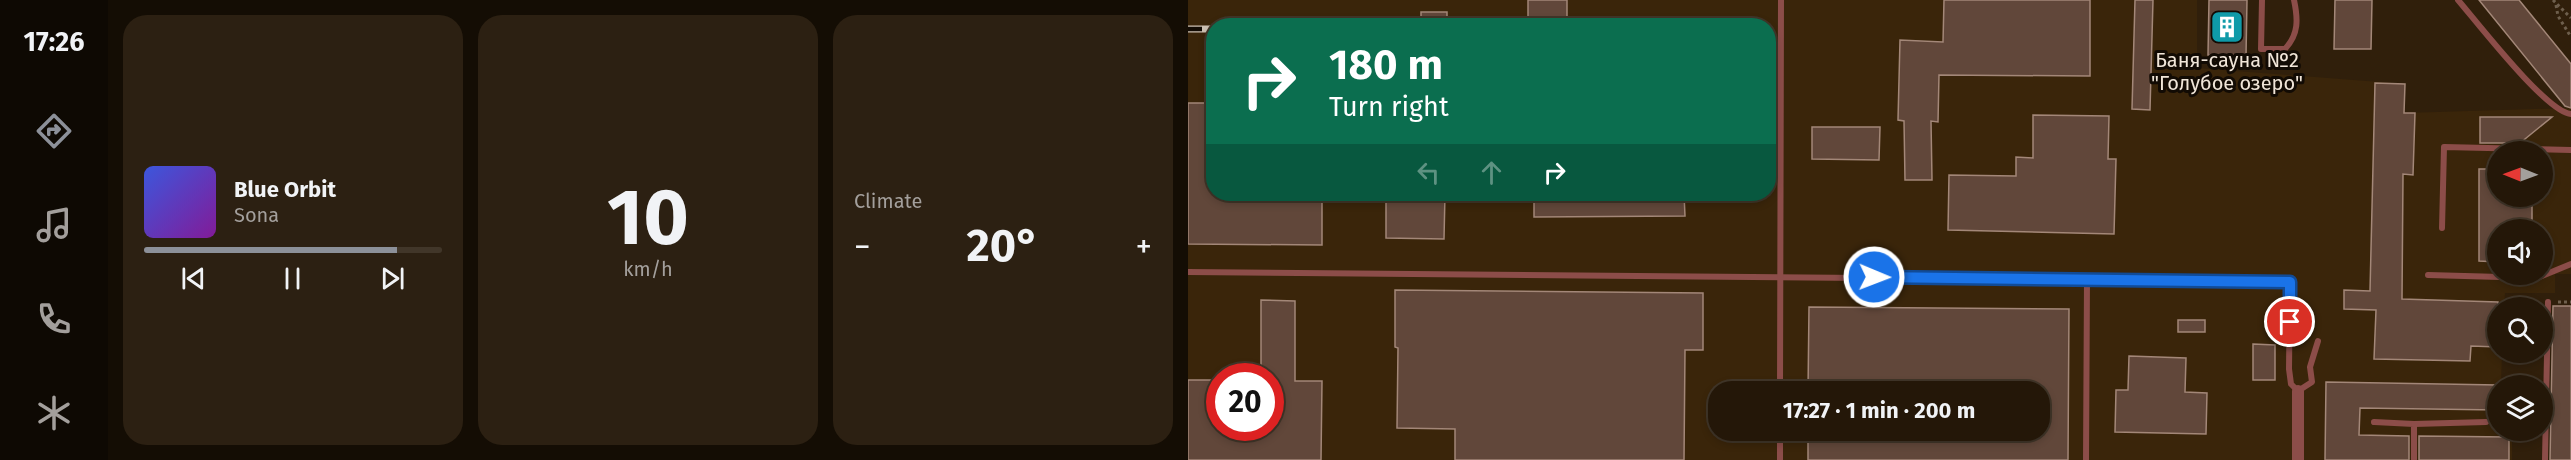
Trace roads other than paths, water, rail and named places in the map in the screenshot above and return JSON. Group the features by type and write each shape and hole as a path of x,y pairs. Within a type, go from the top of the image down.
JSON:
{"street":[{"path":"2298,391 2298,460"}],"lane":[{"path":"1780,381 1781,0"},
{"path":"2262,0 2261,49 2285,49 2293,41 2297,26 2294,0"},
{"path":"2458,0 2545,100 2565,114 2571,114"},
{"path":"2442,228 2444,147 2571,150"},
{"path":"2428,274 2537,278 2571,264"},
{"path":"1188,272 2290,282 2289,369 2291,384 2298,391 2312,382 2310,367 2318,340"},
{"path":"2086,460 2087,280"},
{"path":"2545,460 2547,363"},
{"path":"2374,422 2414,424 2486,422"},
{"path":"2414,424 2414,460"},
{"path":"1780,441 1780,460"}],"railway":[{"path":"1188,29 1206,29"}],"place":[{"name":"Баня-сауна №2 \"Голубое озеро\"","path":"2227,27"}]}
